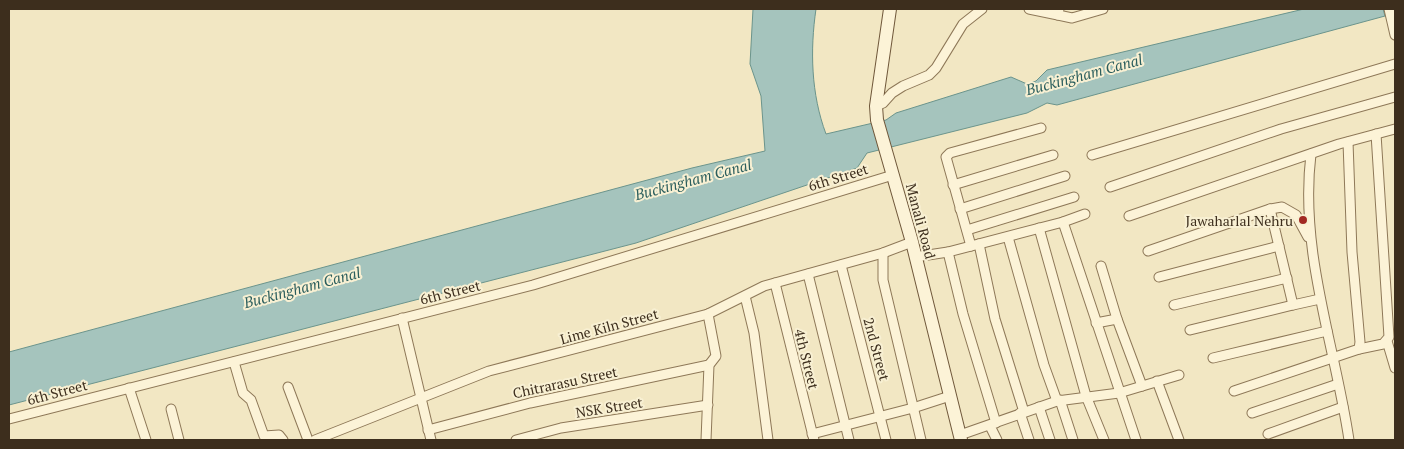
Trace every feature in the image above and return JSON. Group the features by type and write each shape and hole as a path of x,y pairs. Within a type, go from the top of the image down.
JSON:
{"main road":[{"name":"Manali Road","path":"890,9 876,106 877,120 912,242 960,438"}],"street":[{"path":"876,106 883,103 892,92 929,76 963,24 982,9"},
{"path":"1033,9 1058,12 1072,18 1100,9"},
{"path":"1389,9 1395,35"},
{"path":"1092,154 1395,64"},
{"path":"1110,187 1280,129 1395,97"},
{"path":"1029,440 975,245 967,230 945,160 947,154 1041,128"},
{"path":"1129,216 1311,154 1395,129"},
{"path":"1376,134 1390,334 1395,368"},
{"path":"1348,142 1352,252 1360,342 1359,349"},
{"path":"1311,154 1307,186 1311,244 1320,299 1344,407 1349,440"},
{"path":"953,185 1053,155"},
{"name":"6th Street","path":"9,419 533,284 893,175"},
{"path":"960,208 1065,176"},
{"path":"967,230 1074,197"},
{"path":"1148,251 1270,209 1282,207 1296,215 1311,244"},
{"path":"1270,209 1293,305"},
{"path":"915,257 948,252 1063,222 1085,214"},
{"path":"1063,222 1136,440"},
{"path":"1039,228 1086,396 1104,440"},
{"path":"1008,236 1044,366 1073,440"},
{"name":"Lime Kiln Street","path":"315,440 333,437 489,372 708,314 776,283 884,253 912,242"},
{"path":"1160,277 1279,246"},
{"path":"948,252 997,440"},
{"path":"884,253 883,280 921,440"},
{"name":"2nd Street","path":"841,265 886,440"},
{"path":"1101,266 1117,319 1142,386"},
{"path":"808,274 849,440"},
{"path":"1174,305 1287,278"},
{"name":"4th Street","path":"776,283 813,437"},
{"path":"745,296 754,332 768,440"},
{"path":"1190,330 1320,299"},
{"path":"706,440 710,365 716,356 708,314"},
{"path":"402,318 431,440"},
{"path":"1096,323 1117,319"},
{"path":"1213,358 1327,331"},
{"path":"1234,391 1333,360 1390,334"},
{"path":"234,362 243,393 251,400 264,436 278,435 283,440"},
{"name":"Chitrarasu Street","path":"428,430 530,403 710,365"},
{"path":"960,438 1058,400 1119,393 1179,375"},
{"path":"1157,381 1179,440"},
{"path":"1252,413 1338,384"},
{"path":"288,387 308,440"},
{"path":"129,388 146,440"},
{"path":"813,437 950,396"},
{"name":"NSK Street","path":"516,440 561,428 708,405"},
{"path":"1039,407 1050,440"},
{"path":"1268,434 1344,407"},
{"path":"171,409 179,440"}],"water":[{"name":"Buckingham Canal","path":"753,9 816,9 813,40 813,72 817,103 826,134 886,120 896,113 1011,77 1027,84 1036,81 1047,70 1304,9 1383,9 1385,16 1057,105 1047,103 1027,113 867,153 857,168 636,243 9,405 9,352 692,168 765,151 761,96 750,64"}],"place":[{"name":"Jawaharlal Nehru","path":"1303,220"}]}
